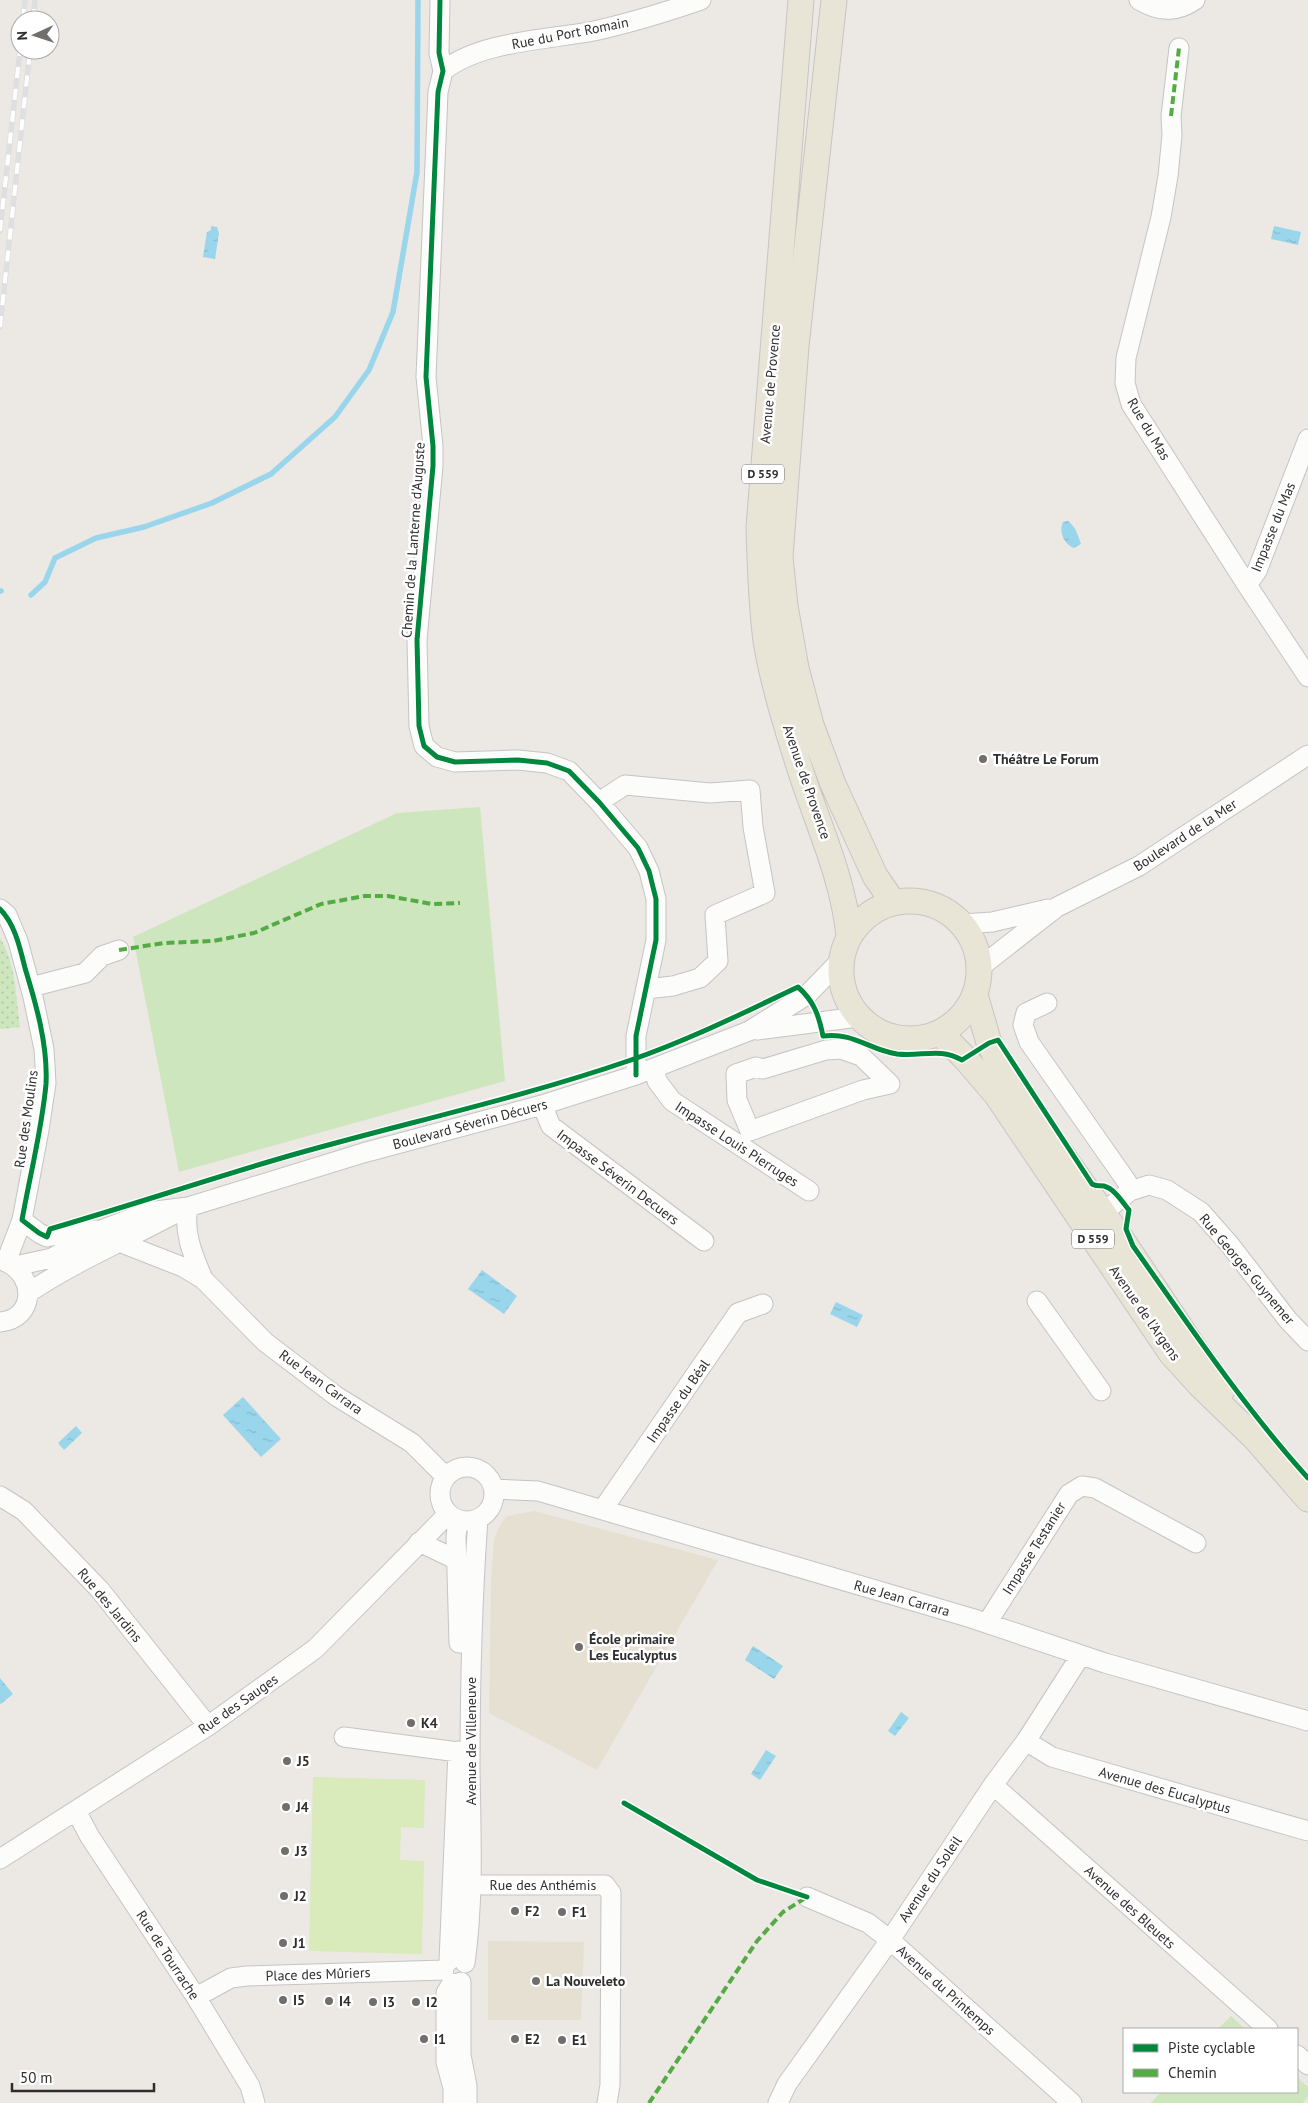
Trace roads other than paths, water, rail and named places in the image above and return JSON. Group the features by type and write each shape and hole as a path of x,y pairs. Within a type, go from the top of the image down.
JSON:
{"main road":[{"name":"Avenue de Provence","path":"801,0 759,527 760,575 766,642 781,704 800,767 833,860 842,892 849,936"},
{"name":"Avenue de Provence","path":"834,0 796,346 780,557 785,606 796,668 811,725 833,784 875,876 893,902"},
{"path":"908,900 930,904 951,914 962,924 977,952 979,968 975,995 961,1017 940,1033 923,1039 905,1040 888,1036 871,1028 858,1017 847,1000 841,980 841,960 849,936 860,921 875,909 893,902 908,900"},
{"name":"Avenue de l'Argens","path":"975,995 989,1043 1003,1071 1094,1220 1171,1353 1200,1385 1254,1438 1308,1499"},
{"name":"Avenue de l'Argens","path":"940,1033 965,1058 996,1094 1094,1220"}],"street":[{"name":"Chemin de la Lanterne d'Auguste","path":"440,0 439,53 443,71 438,92 426,376 433,446 433,466 417,640 419,726 424,746 437,757 455,762 518,760 547,763 569,771 599,802 638,848 649,870 656,899 656,940 636,1036 636,1075"},
{"name":"Rue du Port Romain","path":"443,71 456,60 479,51 595,30 660,14 701,0"},
{"path":"1138,0 1158,9 1169,10 1186,7 1196,0"},
{"name":"Rue du Mas","path":"1179,48 1171,116 1172,134 1168,176 1161,217 1126,358 1124,383 1131,404 1308,677"},
{"name":"Impasse du Mas","path":"1247,585 1257,571 1308,439"},
{"name":"Boulevard de la Mer","path":"979,968 1057,907 1139,866 1308,755"},
{"path":"599,802 625,785 710,793 750,790 753,827 765,893 715,915 718,961 700,978 673,986 646,988"},
{"name":"Boulevard de la Mer","path":"962,924 992,922 1057,907"},
{"name":"Rue des Moulins","path":"0,909 7,916 18,941 31,987 44,1049 46,1083 22,1220 7,1263"},
{"path":"31,987 85,973 102,956 119,950"},
{"name":"Boulevard Séverin Décuers","path":"28,1293 56,1274 188,1207 363,1152 542,1105 636,1075 749,1031 807,995 841,960"},
{"path":"1047,1003 1026,1013 1023,1025 1029,1042 1127,1182 1130,1191 1094,1220"},
{"name":"Boulevard Séverin Décuers","path":"749,1031 858,1017"},
{"path":"826,1050 841,1050 861,1056 890,1084 863,1090 750,1131 737,1100 736,1074 756,1067 764,1069 826,1050"},
{"name":"Impasse Louis Pierruges","path":"654,1068 657,1081 672,1101 809,1192"},
{"name":"Impasse Séverin Decuers","path":"542,1105 551,1126 704,1242"},
{"name":"Rue Georges Guynemer","path":"1130,1191 1149,1186 1167,1190 1201,1212 1230,1245 1288,1320 1306,1333"},
{"name":"Boulevard Séverin Décuers","path":"7,1263 52,1258 101,1230 148,1212 188,1207"},
{"name":"Rue Jean Carrara","path":"188,1207 186,1218 188,1240 203,1279"},
{"path":"22,1220 39,1234 47,1237 78,1230 101,1230"},
{"name":"Rue Jean Carrara","path":"119,1242 183,1267 203,1279 265,1342 336,1396 412,1443 445,1476"},
{"path":"0,1322 13,1318 21,1312 26,1303 28,1293 24,1278 7,1263"},
{"path":"1037,1301 1101,1391"},
{"name":"Impasse du Béal","path":"602,1509 738,1313 763,1304"},
{"path":"462,1467 472,1467 481,1470 494,1490 493,1501 488,1511 478,1518 468,1521 453,1517 442,1505 439,1495 445,1476 453,1470 462,1467"},
{"name":"Impasse Testanier","path":"987,1622 1069,1494 1082,1486 1095,1488 1196,1543"},
{"name":"Rue Jean Carrara","path":"494,1490 538,1491 602,1509 987,1622 1080,1655 1308,1721"},
{"name":"Rue des Jardins","path":"0,1496 24,1511 100,1590 208,1726"},
{"name":"Rue des Sauges","path":"0,1859 208,1726 315,1649 419,1542 453,1517"},
{"name":"Avenue de Villeneuve","path":"453,1517 456,1537 459,1619 454,1972 461,2054 467,2086 467,2103"},
{"name":"Avenue de Villeneuve","path":"453,2103 453,2088 446,2062 446,1993 469,1936 472,1885 470,1770 472,1619 478,1518"},
{"path":"419,1542 457,1560"},
{"name":"Avenue du Soleil","path":"778,2103 788,2084 890,1940 993,1785 1026,1741 1080,1655"},
{"path":"344,1737 458,1752"},
{"name":"Avenue des Eucalyptus","path":"1026,1741 1052,1757 1308,1831"},
{"name":"Avenue des Bleuets","path":"993,1785 1267,2028"},
{"name":"Rue de Tourrache","path":"76,1811 90,1838 196,1997 250,2086 255,2103"},
{"name":"Rue des Anthémis","path":"472,1885 605,1885 611,1893 610,2085 607,2103"},
{"name":"Avenue du Printemps","path":"806,1896 868,1923 890,1940 1072,2103"},
{"name":"Place des Mûriers","path":"196,1997 231,1978 247,1976 454,1972"},
{"path":"1298,2056 1308,2064"}],"water":[{"path":"211,226 217,227 219,233 215,259 203,257 207,232 211,230"},
{"path":"1274,226 1301,232 1298,245 1271,239"},
{"path":"1068,521 1074,528 1081,544 1074,548 1063,538 1061,530 1063,522"},
{"path":"482,1270 517,1296 504,1314 468,1289"},
{"path":"836,1302 863,1315 857,1327 830,1314"},
{"path":"243,1397 281,1439 261,1457 223,1415"},
{"path":"76,1426 82,1433 64,1450 58,1443"},
{"path":"753,1646 783,1666 774,1679 745,1660"},
{"path":"0,1678 13,1694 1,1704 0,1703"},
{"path":"901,1712 909,1718 895,1736 888,1731"},
{"path":"766,1750 776,1756 760,1780 751,1774"}],"waterway":[{"path":"31,595 45,582 55,558 96,538 144,527 212,503 271,474 335,417 369,370 393,312 417,172 418,0"}],"railway":[{"path":"24,10 25,0"},
{"path":"34,10 35,0"},
{"path":"0,231 19,60"},
{"path":"0,327 29,60"}],"place":[{"name":"Théâtre Le Forum","path":"983,759"},
{"name":"École primaire Les Eucalyptus","path":"579,1647"},
{"name":"K4","path":"411,1723"},
{"name":"J5","path":"287,1761"},
{"name":"J4","path":"286,1807"},
{"name":"J3","path":"285,1851"},
{"name":"J2","path":"284,1896"},
{"name":"F2","path":"515,1911"},
{"name":"F1","path":"562,1912"},
{"name":"J1","path":"283,1943"},
{"name":"La Nouveleto","path":"536,1981"},
{"name":"I5","path":"283,2000"},
{"name":"I4","path":"329,2001"},
{"name":"I3","path":"373,2002"},
{"name":"I2","path":"416,2002"},
{"name":"I1","path":"424,2039"},
{"name":"E2","path":"515,2039"},
{"name":"E1","path":"562,2040"}]}
